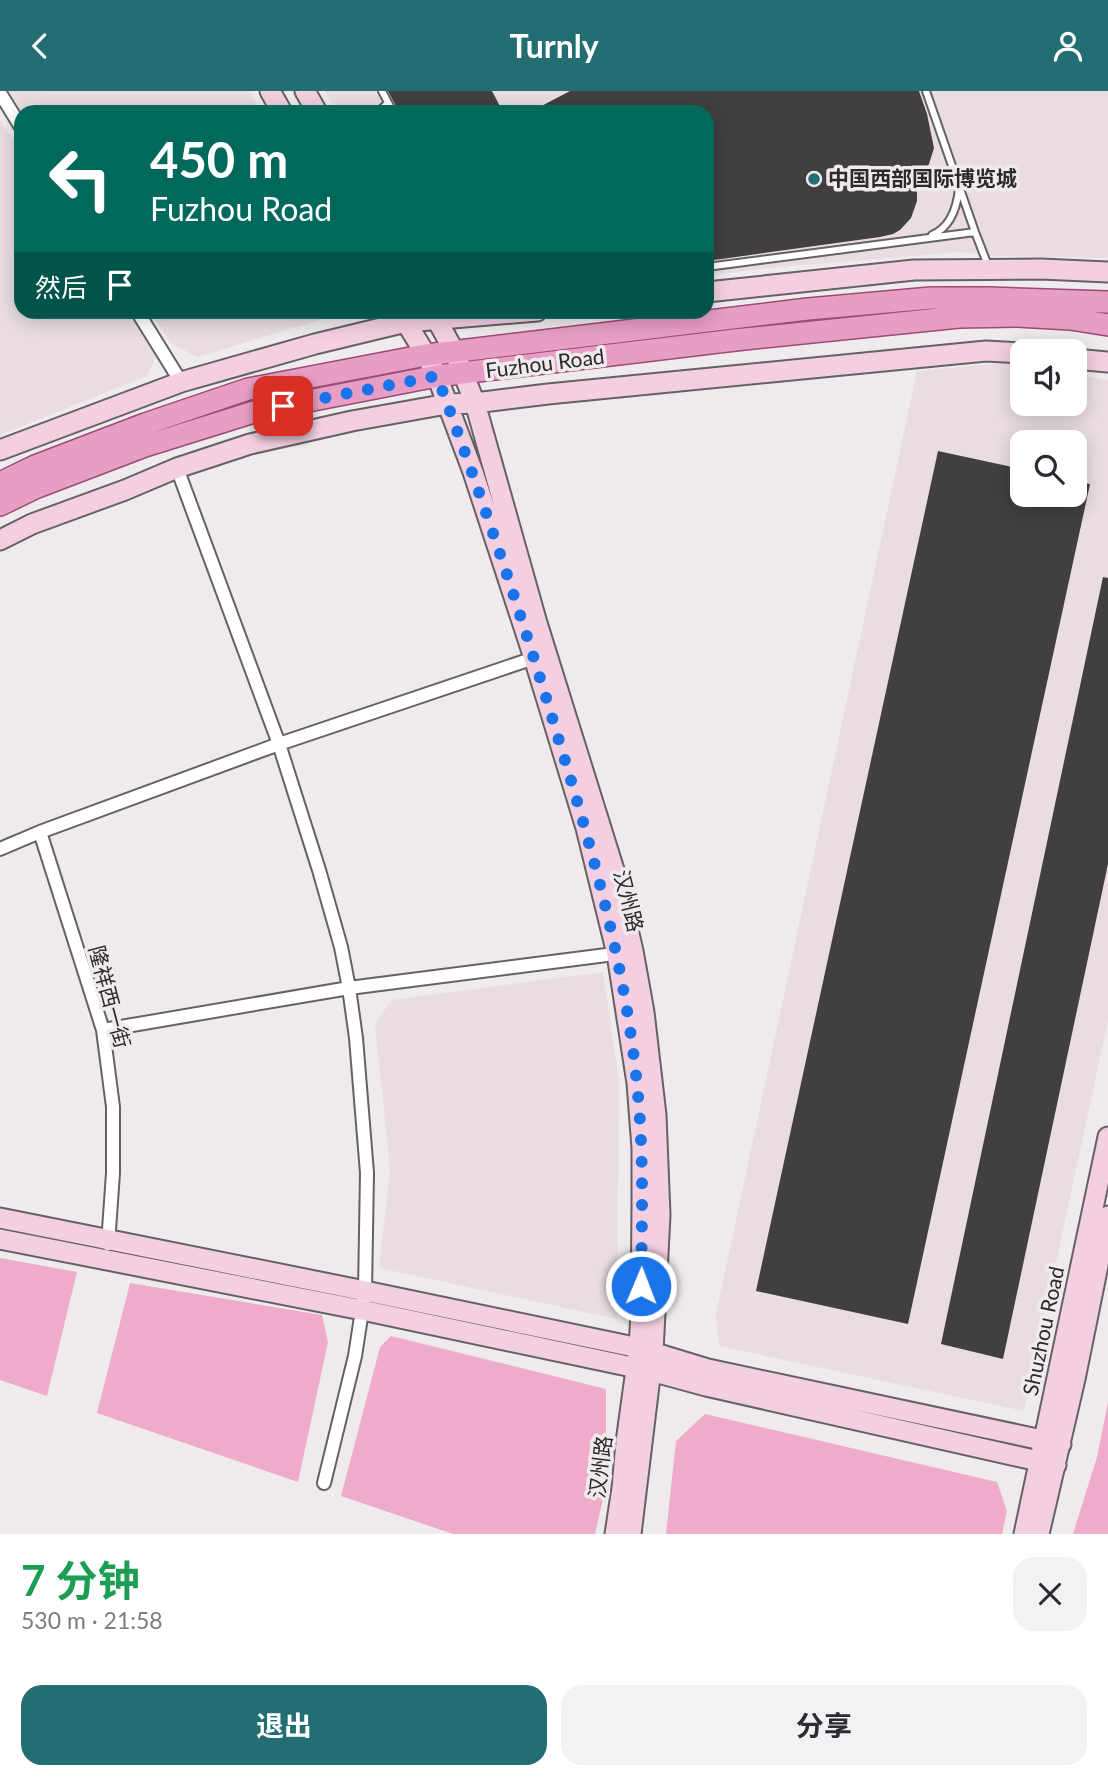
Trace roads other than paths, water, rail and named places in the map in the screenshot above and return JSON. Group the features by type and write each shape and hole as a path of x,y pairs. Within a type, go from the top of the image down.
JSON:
{"main road":[{"name":"Fuzhou Road","path":"0,483 145,424 248,389 426,355 808,309 931,298 1108,302"},
{"name":"Fuzhou Road","path":"0,505 34,488 145,446 257,411 437,376 735,340 959,317 1017,316 1108,324"}],"street":[{"path":"0,93 14,116"},
{"path":"714,291 914,271 1041,269 1108,272"},
{"path":"142,319 181,382"},
{"path":"0,450 181,382 395,319"},
{"name":"汉州路","path":"403,319 437,376 473,472 534,658 625,953"},
{"name":"汉州路","path":"436,319 454,351 475,403 537,623 615,873 625,953 642,1148 641,1313 645,1360 631,1534"},
{"name":"Fuzhou Road","path":"0,540 32,524 177,468 250,444 352,421 447,404 972,352 1010,352"},
{"path":"1087,360 1108,362"},
{"path":"177,468 279,744 334,921 349,988 356,1038 367,1173 363,1300 355,1356 324,1483"},
{"path":"0,849 279,744 534,658"},
{"name":"隆祥西一街","path":"40,832 103,1030 113,1107 113,1173 107,1250"},
{"path":"103,1030 349,988 625,953"},
{"name":"Shuzhou Road","path":"1040,1534 1048,1462 1108,1137"},
{"name":"Shuzhou Road","path":"1052,1442 1108,1216"},
{"path":"0,1218 107,1250"},
{"path":"0,1239 107,1250 363,1300 645,1360 708,1369 1052,1442"},
{"path":"645,1360 706,1387 1048,1462"},
{"name":"汉州路","path":"615,1534 645,1360"},
{"name":"Shuzhou Road","path":"1024,1534 1048,1462"}],"lane":[{"path":"382,91 388,103"},
{"path":"926,91 990,269"},
{"path":"925,238 939,232 947,224 957,204 959,187"},
{"path":"714,266 975,232"}],"place":[{"name":"中国西部国际博览城","path":"814,179"}]}
